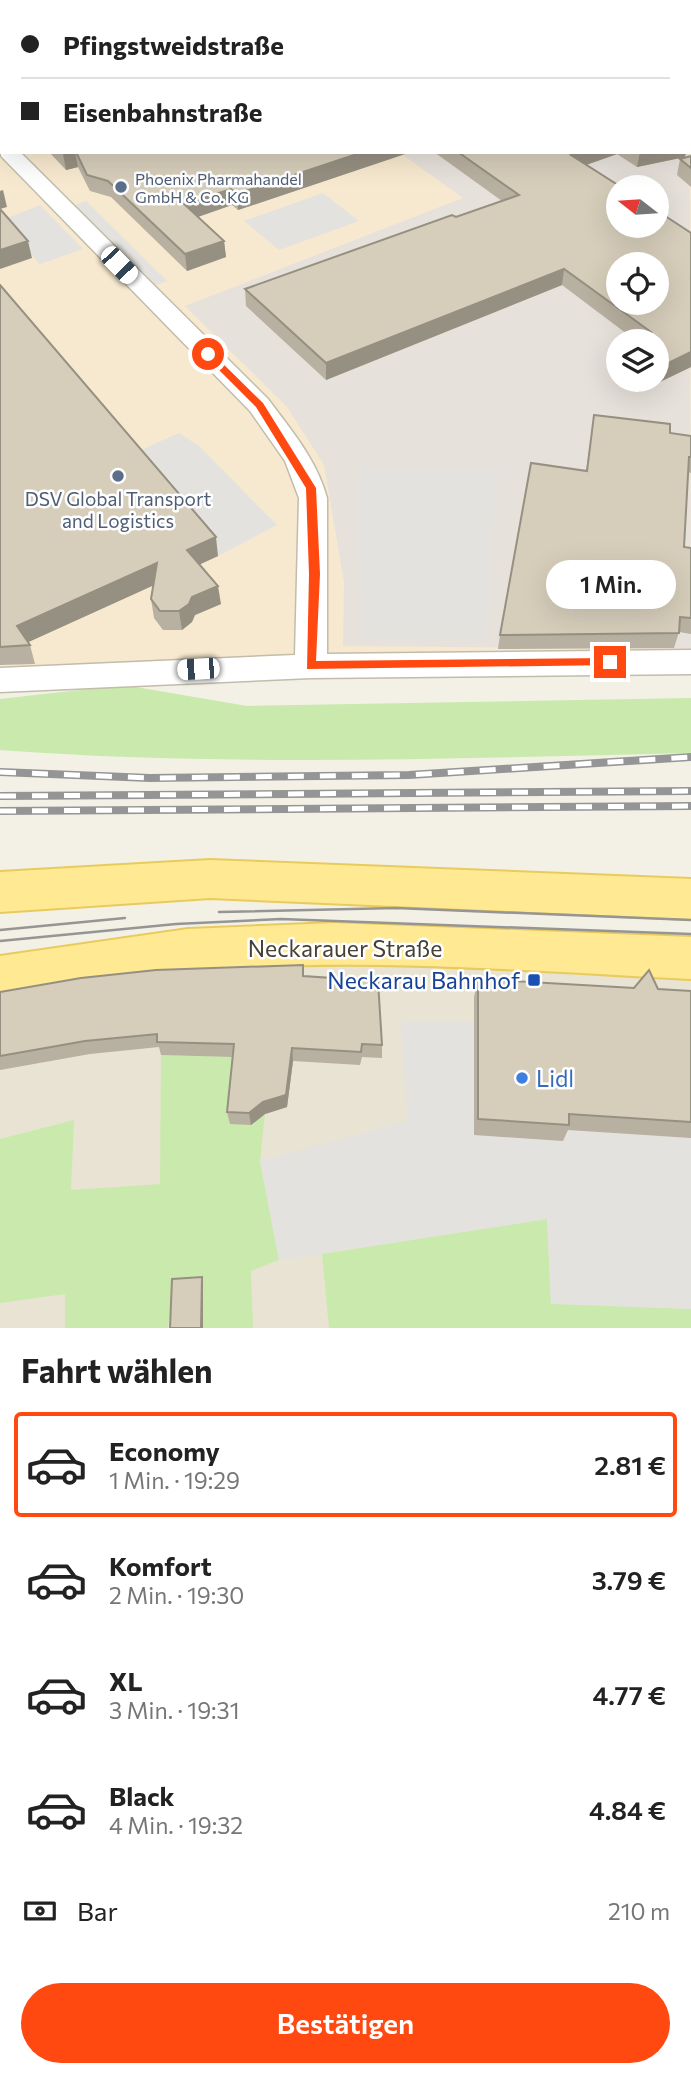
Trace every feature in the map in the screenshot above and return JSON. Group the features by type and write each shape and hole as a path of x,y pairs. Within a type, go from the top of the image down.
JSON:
{"main road":[{"path":"0,892 210,879 691,899"},
{"name":"Neckarauer Straße","path":"0,978 172,952 301,945 378,945 691,958"}],"street":[{"path":"11,154 259,405 288,447 311,488 313,498 311,666"},
{"path":"0,680 311,666 691,662"}],"shaded area":[{"path":"0,154 691,154 691,649 492,650 0,674"},
{"path":"402,154 690,154 691,649 343,646 344,582 324,465 287,407 185,306 463,198"},
{"path":"323,193 359,221 279,250 244,221"},
{"path":"86,201 167,281 150,287 69,207"},
{"path":"40,205 83,249 40,264 0,221"},
{"path":"179,433 199,446 277,525 218,556 132,454"},
{"path":"358,468 497,470 485,637 362,637"},
{"path":"292,964 691,974 691,1328 0,1328 0,993 98,976"},
{"path":"401,1022 474,1022 475,1135 563,1130 691,1138 691,1309 551,1304 547,1219 279,1260 260,1161 408,1121"}],"green space":[{"path":"124,685 247,706 691,698 691,753 259,760 0,750 0,699"},
{"path":"161,1055 236,1057 251,1125 265,1114 260,1161 279,1260 251,1271 253,1328 203,1328 203,1280 173,1283 168,1328 65,1328 65,1294 0,1303 0,1139 74,1120 71,1190 160,1184"},
{"path":"547,1219 551,1303 691,1309 691,1328 329,1328 322,1254"}],"building":[{"path":"77,154 357,154 237,194 231,189 184,204 224,241 185,254 108,181 87,175"},
{"path":"461,154 574,154 571,155 606,177 606,238 669,238 669,219 691,233 691,352 669,363 669,329 647,329 628,315 669,315 669,252 606,252 606,299 564,269 326,363 245,289 452,215 456,217 519,195"},
{"path":"691,156 691,168 680,159"},
{"path":"0,209 28,241 0,250"},
{"path":"0,285 216,537 187,550 218,586 192,597 189,604 179,611 160,611 151,599 157,563 17,626 30,645 0,647"},
{"path":"594,415 670,424 670,433 691,436 684,547 691,548 691,618 680,617 679,633 500,635 531,463 587,471"},
{"path":"303,965 303,976 378,981 382,1045 362,1044 361,1052 292,1048 286,1095 263,1102 249,1113 227,1112 234,1044 157,1042 157,1034 85,1041 0,1056 0,992 81,978 156,970"},
{"path":"649,970 658,989 691,991 691,1122 569,1114 569,1125 478,1119 478,979 634,988"},
{"path":"202,1277 201,1328 170,1328 172,1279"}],"tram line":[{"path":"219,912 396,908 691,920"},
{"path":"0,930 125,918"},
{"path":"0,941 176,924 281,919 691,934"}],"railway":[{"path":"0,772 150,778 409,775 691,757"},
{"path":"0,796 691,791"},
{"path":"0,811 691,806"}],"place":[{"name":"Phoenix Pharmahandel GmbH & Co. KG","path":"121,187"},
{"name":"DSV Global Transport and Logistics","path":"118,476"},
{"name":"Neckarau Bahnhof","path":"534,980"},
{"name":"Lidl","path":"522,1078"}],"route":[{"path":"208,354 259,405 288,447 311,488 314,574 311,666 610,662"}]}
